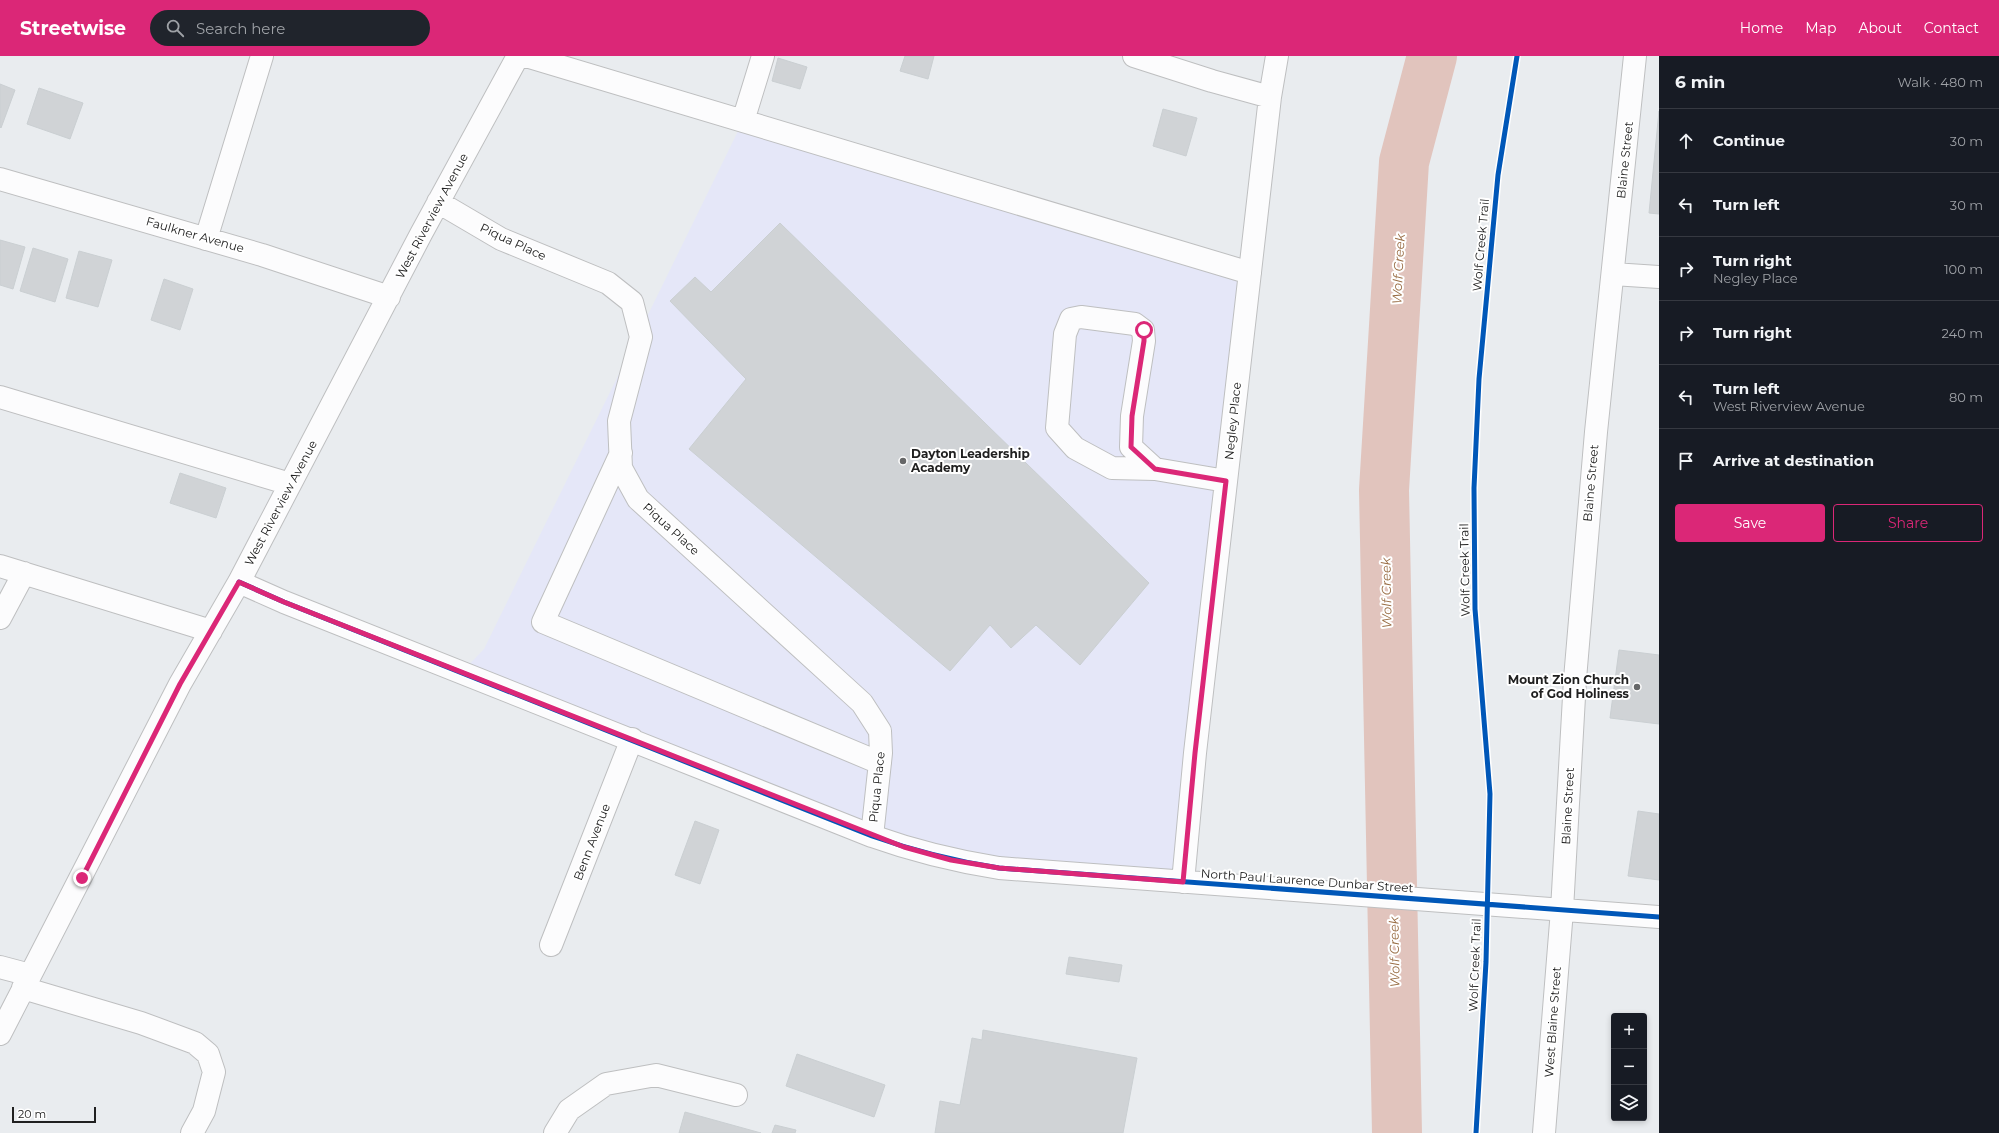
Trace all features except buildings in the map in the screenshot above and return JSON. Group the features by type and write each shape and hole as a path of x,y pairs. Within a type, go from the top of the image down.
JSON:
{"street":[{"path":"206,238 262,56"},
{"name":"West Riverview Avenue","path":"0,1034 82,878 180,684 239,582 438,202 518,56"},
{"path":"526,56 1250,273"},
{"path":"743,121 763,56"},
{"path":"1134,56 1212,81 1270,97"},
{"name":"Negley Place","path":"1183,882 1195,753 1270,97 1276,56"},
{"name":"Blaine Street","path":"1562,910 1576,672 1596,432 1635,56"},
{"name":"Faulkner Avenue","path":"0,179 206,238 389,297"},
{"name":"Piqua Place","path":"438,202 501,239 608,283 632,302 641,337 619,421 621,468 638,499 862,702 880,731 880,763 872,836"},
{"path":"1613,274 1659,277"},
{"path":"1155,469 1131,447 1132,416 1144,341 1144,330 1135,324 1082,317 1071,320 1065,334 1057,428 1075,448 1112,468 1155,469 1226,481"},
{"path":"0,397 290,484"},
{"path":"621,453 543,622 880,763"},
{"path":"0,566 210,631"},
{"path":"0,618 24,573"},
{"name":"North Paul Laurence Dunbar Street","path":"239,582 284,602 632,739 872,836 904,847 951,860 999,868 1227,884 1520,908 1659,917"},
{"name":"Benn Avenue","path":"551,945 632,739"},
{"name":"West Blaine Street","path":"1544,1133 1562,910"},
{"path":"0,967 26,982 196,1043 208,1054 214,1072 204,1111 192,1133"},
{"path":"555,1133 569,1110 606,1084 656,1074 736,1095"}],"shaded area":[{"name":"Dayton Leadership Academy","path":"743,121 1250,273 1183,882 951,860 462,672 484,649"}],"waterway":[{"name":"Wolf Creek","path":"1397,1133 1384,490 1404,162 1432,56"}],"cycle path":[{"name":"Wolf Creek Trail","path":"1476,1133 1486,962 1490,794 1475,609 1474,488 1479,379 1498,175 1517,56"},
{"path":"239,582 284,602 872,836 919,851 951,859 999,868 1659,917"}],"place":[{"name":"Dayton Leadership Academy","path":"903,461"},
{"name":"Mount Zion Church of God Holiness","path":"1637,687"}],"route":[{"path":"82,878 180,684 239,582 284,602 632,739 872,836 904,847 951,860 999,868 1183,882 1195,753 1226,481 1155,469 1131,447 1132,416 1144,341 1144,330"}]}
